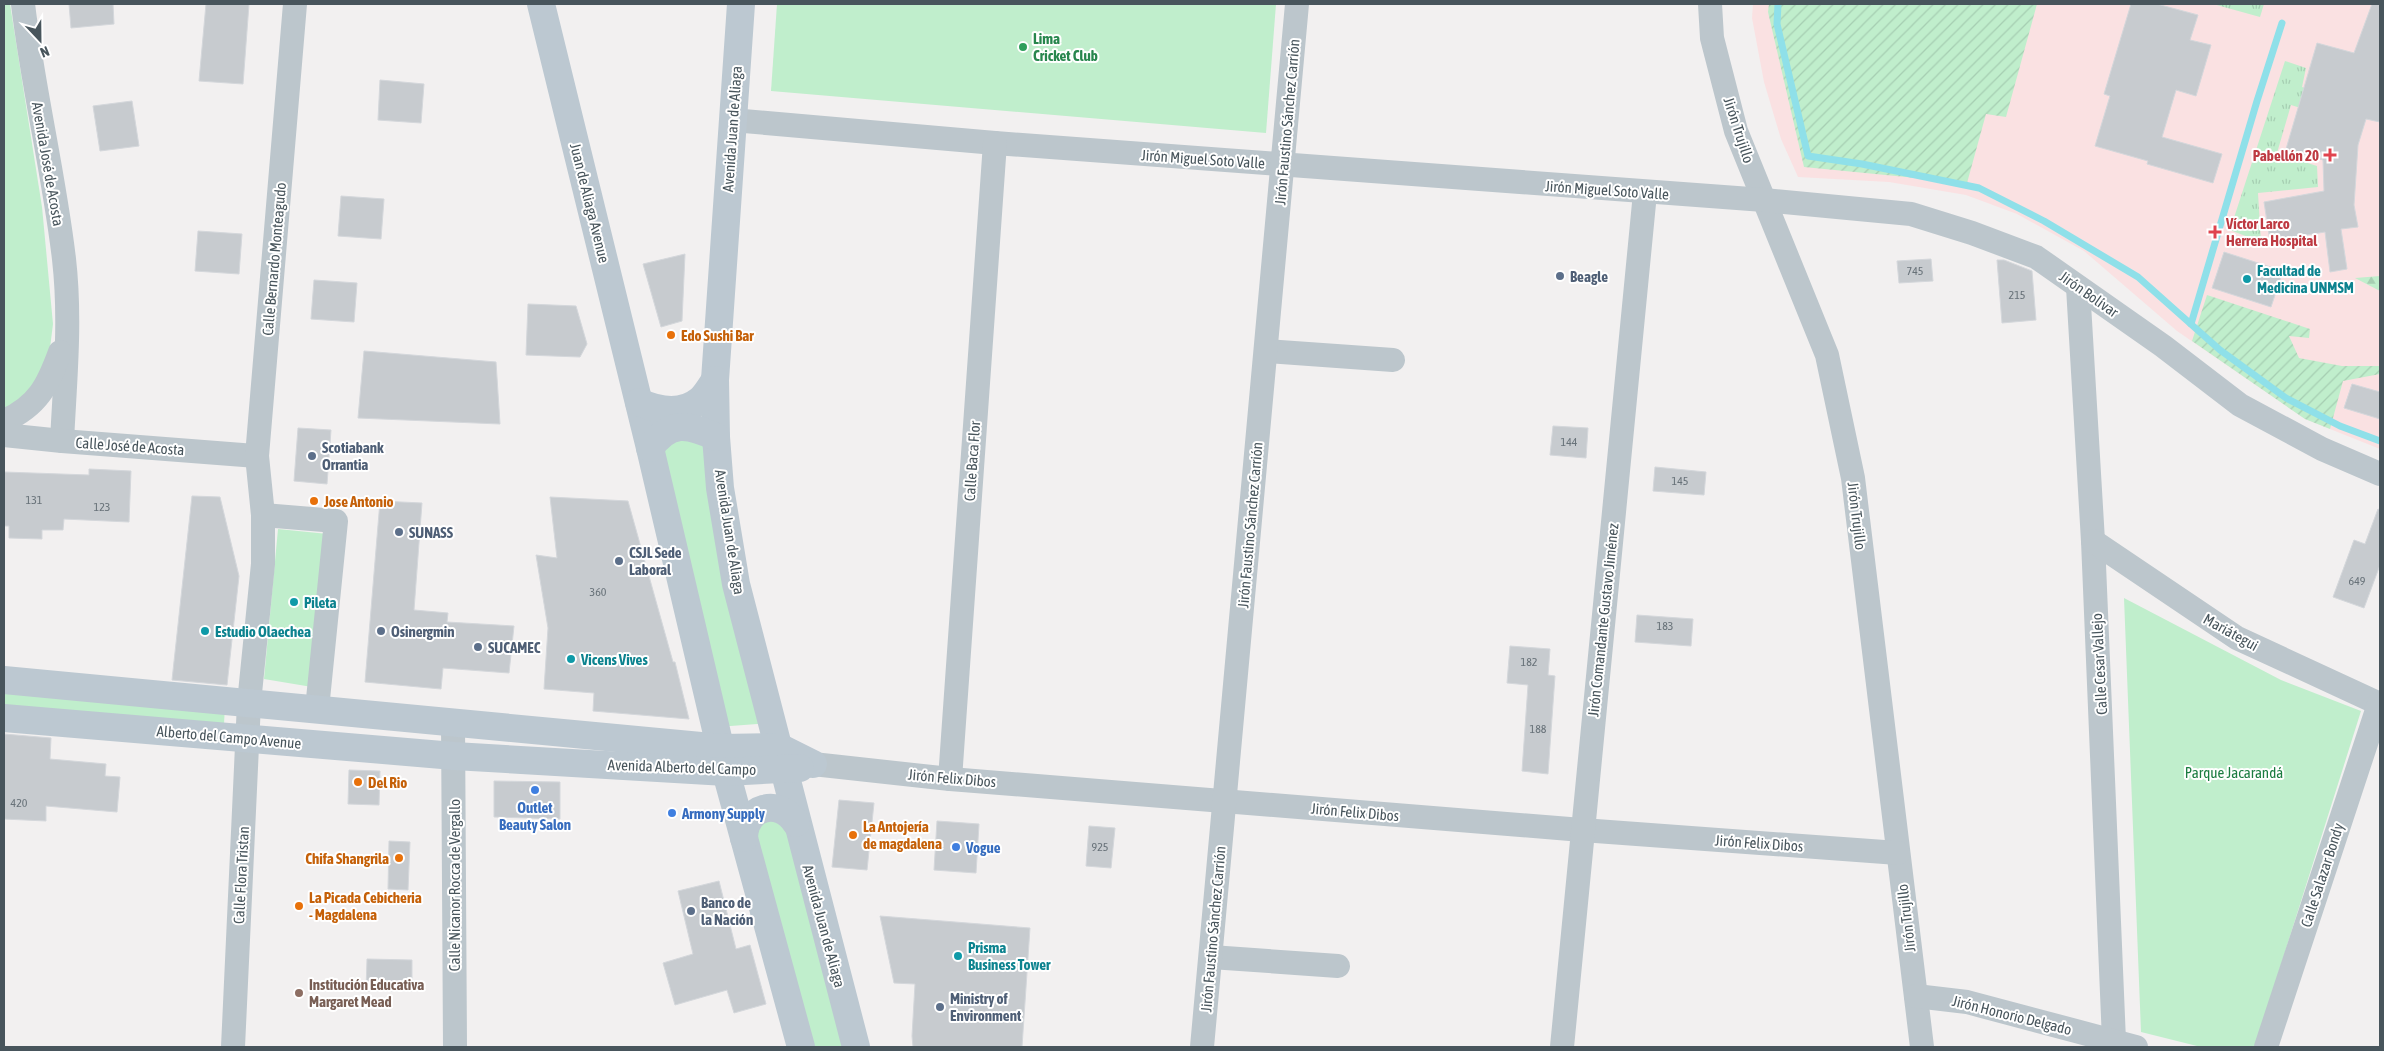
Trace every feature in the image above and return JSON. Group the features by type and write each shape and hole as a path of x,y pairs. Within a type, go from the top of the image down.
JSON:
{"main road":[{"name":"Juan de Aliaga Avenue","path":"541,4 639,402"},
{"name":"Avenida Juan de Aliaga","path":"741,4 715,380 716,437 720,488 736,584 796,823 856,1047"},
{"path":"639,402 654,408 670,410 686,407 700,399 715,380"},
{"path":"639,402 724,760 802,1047"},
{"path":"650,448 658,437 670,429 684,426 716,437"},
{"path":"4,680 453,722"},
{"name":"Alberto del Campo Avenue","path":"4,718 454,756"},
{"name":"Avenida Alberto del Campo","path":"453,722 724,760"},
{"name":"Avenida Alberto del Campo","path":"454,756 724,760 780,758 813,764"},
{"path":"744,838 747,823 757,811 764,808 779,808 786,812 796,823"}],"street":[{"name":"Avenida José de Acosta","path":"23,4 28,47 64,260 68,325 62,441"},
{"name":"Calle Bernardo Monteagudo","path":"249,703 263,564 263,515 257,456 295,4"},
{"name":"Jirón Faustino Sánchez Carrión","path":"1202,1047 1297,4"},
{"name":"Jirón Trujillo","path":"1710,4 1712,38 1736,131 1827,355 1853,478 1922,1047"},
{"name":"Jirón Miguel Soto Valle","path":"732,120 995,144 1645,193 1764,200"},
{"name":"Calle Baca Flor","path":"950,779 995,144"},
{"name":"Jirón Comandante Gustavo Jiménez","path":"1562,1047 1645,193"},
{"name":"Jirón Bolívar","path":"1764,200 1911,214 1972,233 2036,257 2163,346 2240,405 2322,449 2380,474"},
{"name":"Calle Cesar Vallejo","path":"2078,287 2125,1044"},
{"name":"Avenida José de Acosta","path":"4,421 24,410 40,395 56,365 68,325"},
{"path":"1266,351 1393,360"},
{"name":"Calle José de Acosta","path":"4,435 257,456"},
{"path":"263,515 336,521 317,710"},
{"name":"Mariátegui","path":"2094,541 2237,638 2380,704"},
{"name":"Calle Flora Tristan","path":"233,1047 249,703"},
{"name":"Calle Salazar Bondy","path":"2266,1047 2380,704"},
{"name":"Calle Nicanor Rocca de Vergallo","path":"453,722 455,1047"},
{"name":"Jirón Felix Dibos","path":"813,764 950,779 1582,830 1898,853"},
{"path":"1211,958 1338,966"},
{"name":"Jirón Honorio Delgado","path":"1916,996 1967,1002 2125,1044"}],"shaded area":[{"name":"Víctor Larco Herrera Hospital","path":"1753,4 2380,4 2380,449 2305,419 2177,331 2084,251 2017,214 1966,195 1889,182 1798,177 1781,139 1764,82 1752,18"}],"green space":[{"path":"4,4 10,4 42,207 53,324 48,364 28,394 4,409"},
{"name":"Lima Cricket Club","path":"777,4 1276,4 1266,133 771,91"},
{"path":"1769,4 2037,4 2006,117 1986,114 1967,183 1804,167 1768,12"},
{"path":"2213,4 2264,4 2260,17"},
{"path":"2285,61 2306,68 2302,87 2336,99 2332,118 2291,105 2277,153 2317,166 2318,187 2258,193 2261,242 2230,230"},
{"path":"2380,276 2380,291 2355,278"},
{"path":"2207,295 2310,329 2309,338 2289,336 2299,358 2342,366 2380,366 2380,374 2343,381 2330,429 2305,419 2192,341"},
{"path":"658,437 716,437 772,723 717,727"},
{"path":"278,529 328,534 312,687 264,679"},
{"name":"Parque Jacarandá","path":"2124,598 2281,680 2361,711 2255,1047 2201,1047 2141,1032"},
{"path":"4,684 225,705 224,724 4,707"},
{"path":"787,797 850,1047 808,1047 741,805"}],"building":[{"path":"69,4 113,4 114,24 71,28"},
{"path":"206,4 249,4 243,84 199,81"},
{"path":"2131,4 2157,4 2198,15 2190,40 2211,45 2196,96 2176,90 2162,137 2222,154 2213,183 2147,164 2148,161 2095,146 2110,96 2104,94"},
{"name":"Pabellón 20","path":"2372,4 2380,4 2380,122 2366,119 2358,145 2354,205 2358,227 2341,229 2347,269 2330,272 2325,232 2270,241 2264,202 2324,191 2323,160 2286,149 2317,43 2354,53"},
{"path":"380,80 424,84 421,123 378,120"},
{"path":"132,101 139,146 100,151 93,106"},
{"path":"341,196 384,199 381,239 338,236"},
{"path":"198,231 242,234 239,274 195,271"},
{"name":"Facultad de Medicina UNMSM","path":"2224,252 2283,271 2271,307 2212,288"},
{"path":"685,254 682,321 661,327 643,264"},
{"path":"1931,259 1933,281 1899,283 1897,261"},
{"path":"1997,260 2004,260 2032,271 2036,320 2002,323"},
{"path":"314,280 357,283 354,322 311,319"},
{"path":"528,304 576,306 587,344 580,357 526,355"},
{"path":"364,351 496,362 500,424 358,418"},
{"path":"2352,384 2380,392 2380,419 2344,408"},
{"path":"1553,426 1588,428 1586,458 1550,455"},
{"name":"Scotiabank Orrantia","path":"298,428 331,430 327,484 294,481"},
{"path":"1655,467 1706,472 1704,495 1653,491"},
{"path":"89,469 131,471 129,522 64,519 63,530 42,530 42,539 9,538 9,526 4,526 4,472 89,475"},
{"name":"Estudio Olaechea","path":"192,496 220,497 239,576 227,685 172,680"},
{"path":"550,497 628,501 673,662 675,662 689,719 593,711 594,693 544,689 548,628 536,555 557,558"},
{"path":"380,501 422,503 414,610 448,613 447,622 514,626 509,673 443,668 441,689 365,682"},
{"path":"2378,509 2380,510 2380,565 2364,608 2333,597 2354,540 2365,544"},
{"path":"1637,615 1693,619 1691,646 1635,642"},
{"path":"1510,646 1550,649 1548,675 1555,676 1548,774 1522,771 1528,685 1507,683"},
{"path":"4,734 51,738 50,759 106,764 105,776 120,777 117,812 46,806 46,821 4,819"},
{"path":"349,770 380,771 379,805 348,804"},
{"path":"494,781 560,782 560,819 494,817"},
{"name":"La Antojería de magdalena","path":"839,800 874,803 867,870 832,867"},
{"name":"Vogue","path":"937,821 979,824 976,873 934,870"},
{"path":"1089,826 1115,828 1111,868 1086,866"},
{"name":"Chifa Shangrila","path":"389,841 410,842 408,890 388,889"},
{"path":"719,881 736,949 750,945 766,1004 734,1013 727,990 675,1005 663,963 693,954 678,891"},
{"name":"Prisma Business Tower","path":"880,916 1030,928 1022,1047 913,1047 915,984 894,983"},
{"path":"367,959 412,960 412,991 366,991"}],"waterway":[{"path":"1778,4 1777,24 1808,156 1862,164 1979,188 2044,221 2138,277 2220,350 2286,398 2340,426 2380,441"},
{"path":"2191,324 2282,23"}],"place":[{"name":"Lima Cricket Club","path":"1023,47"},
{"name":"Pabellón 20","path":"2330,155"},
{"name":"Víctor Larco Herrera Hospital","path":"2215,232"},
{"name":"Beagle","path":"1560,276"},
{"name":"Facultad de Medicina UNMSM","path":"2247,279"},
{"name":"Edo Sushi Bar","path":"671,335"},
{"name":"Scotiabank Orrantia","path":"312,456"},
{"name":"Jose Antonio","path":"314,501"},
{"name":"SUNASS","path":"399,532"},
{"name":"CSJL Sede Laboral","path":"619,561"},
{"name":"Pileta","path":"294,602"},
{"name":"Estudio Olaechea","path":"205,631"},
{"name":"Osinergmin","path":"381,631"},
{"name":"SUCAMEC","path":"478,647"},
{"name":"Vicens Vives","path":"571,659"},
{"name":"Del Rio","path":"358,782"},
{"name":"Outlet Beauty Salon","path":"535,790"},
{"name":"Armony Supply","path":"672,813"},
{"name":"La Antojería de magdalena","path":"853,835"},
{"name":"Vogue","path":"956,847"},
{"name":"Chifa Shangrila","path":"399,858"},
{"name":"La Picada Cebicheria - Magdalena","path":"299,906"},
{"name":"Banco de la Nación","path":"691,911"},
{"name":"Prisma Business Tower","path":"958,956"},
{"name":"Institución Educativa Margaret Mead","path":"299,993"},
{"name":"Ministry of Environment","path":"940,1007"}]}
